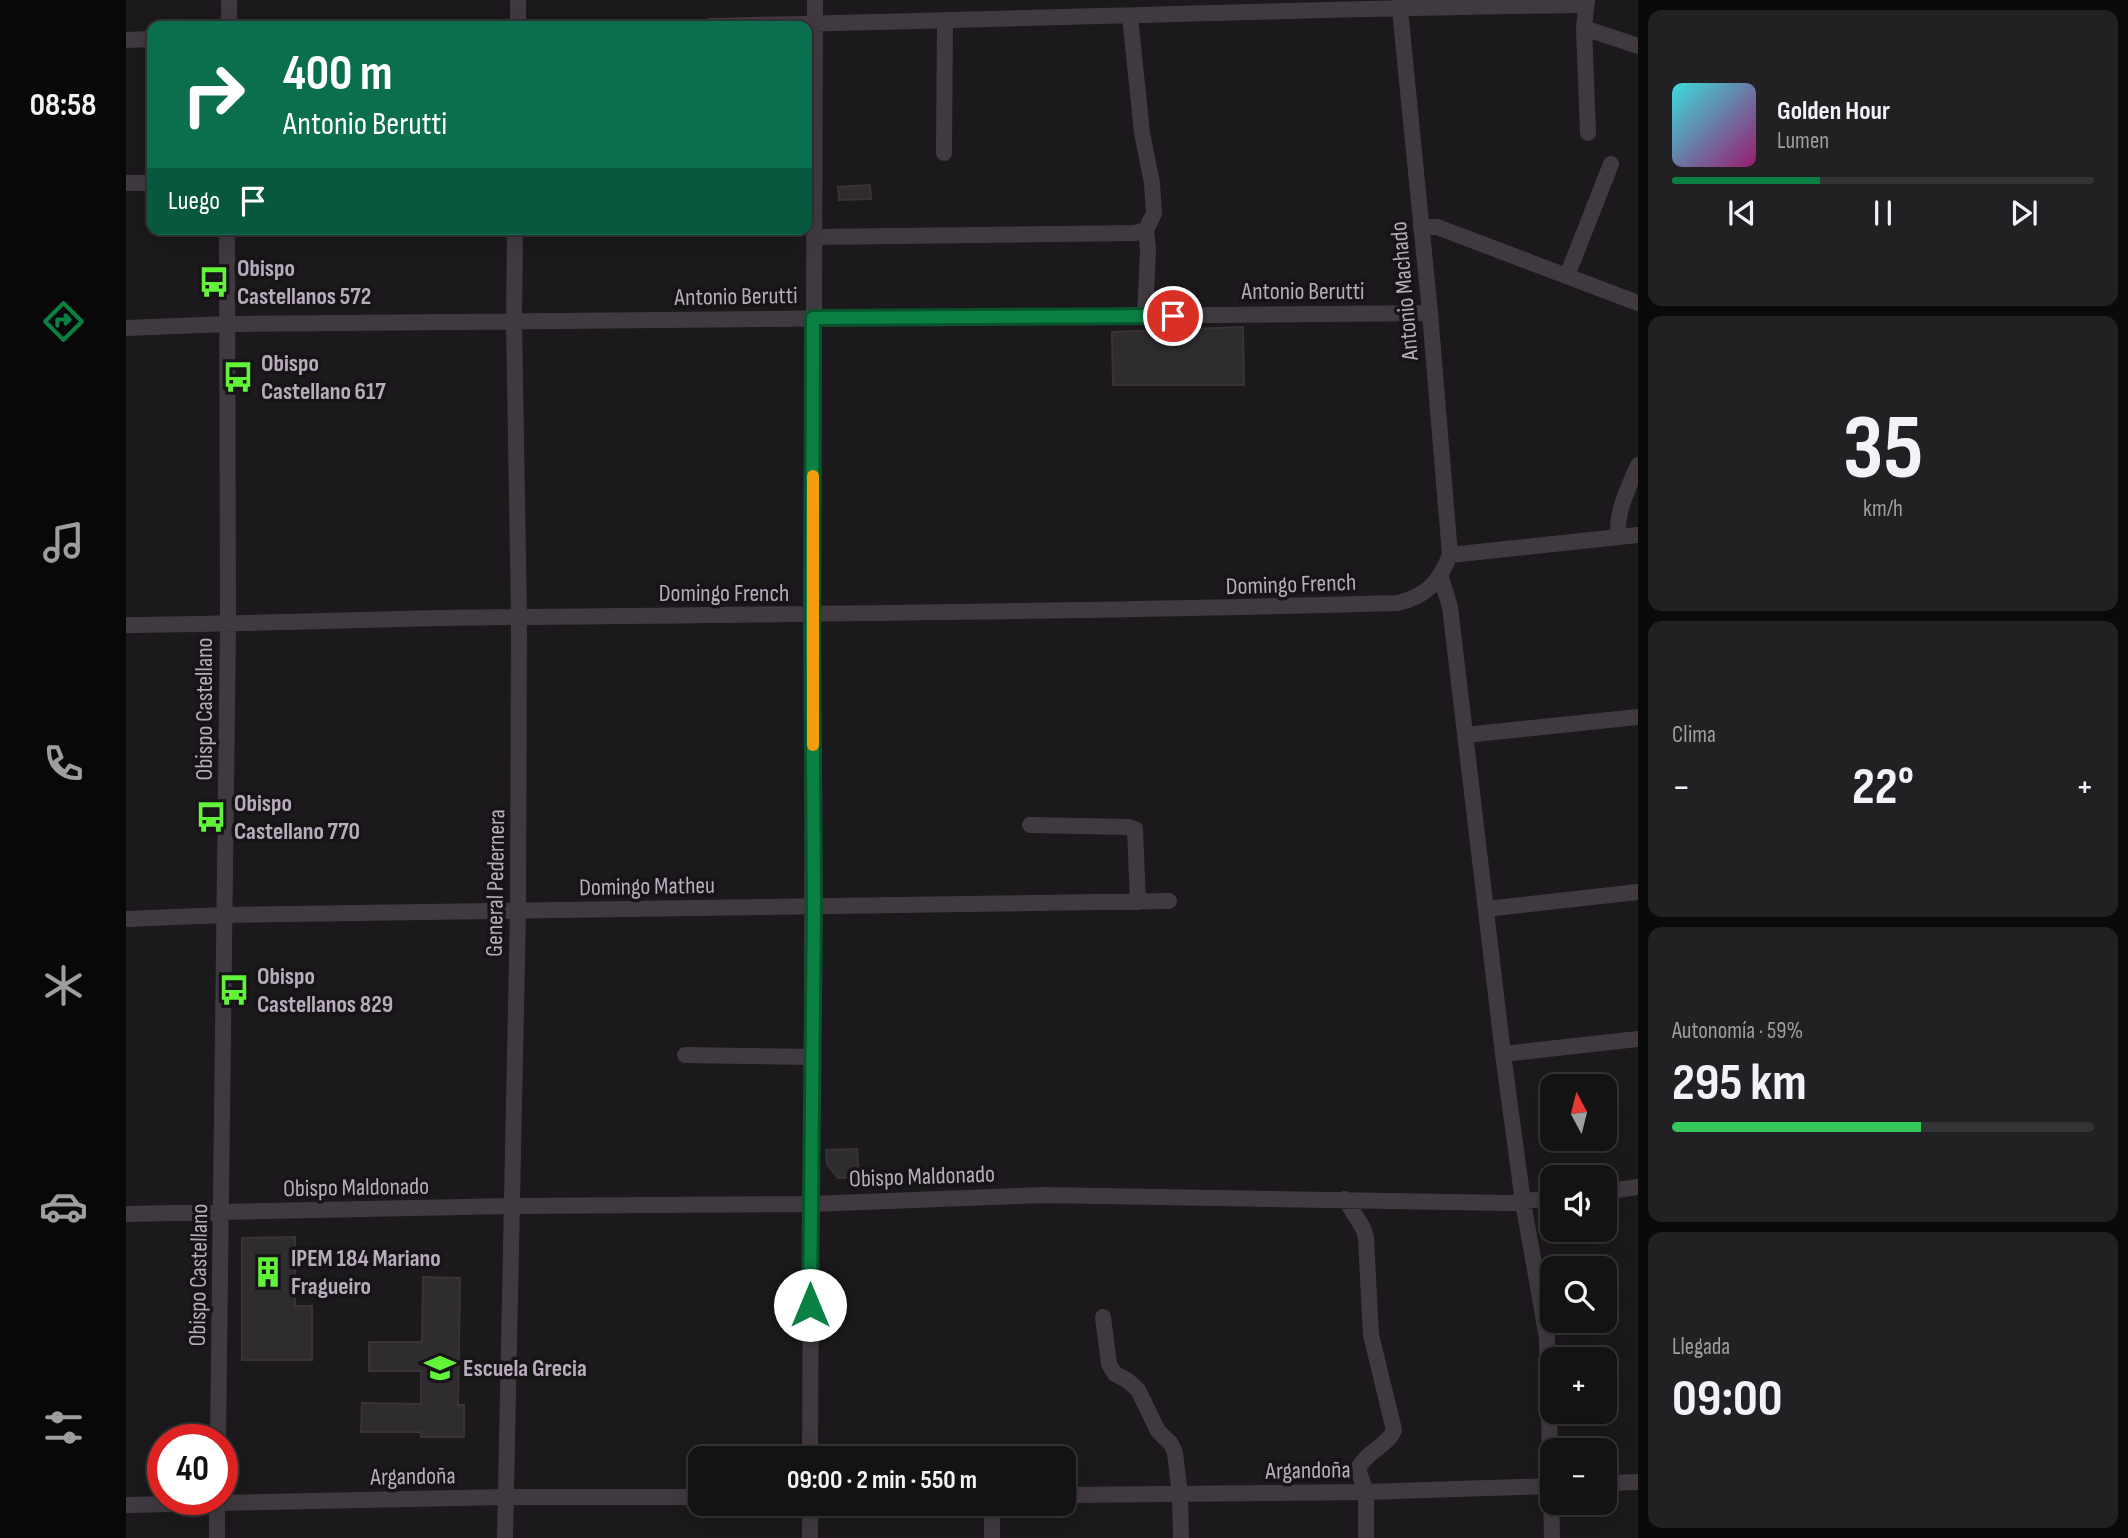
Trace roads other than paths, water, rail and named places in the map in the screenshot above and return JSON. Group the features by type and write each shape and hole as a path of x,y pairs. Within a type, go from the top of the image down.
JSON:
{"street":[{"path":"229,0 229,21"},
{"path":"517,21 518,0"},
{"path":"810,1446 814,906 812,616 815,0"},
{"path":"1109,0 1109,17"},
{"path":"812,24 1109,17 1399,4 1576,5 1587,0"},
{"path":"1587,0 1584,28 1588,133"},
{"name":"Antonio Machado","path":"1399,4 1430,313 1450,555 1441,577"},
{"path":"1130,16 1142,133 1152,183 1154,213 1146,230 1148,250 1145,317"},
{"path":"944,153 945,21"},
{"path":"1584,28 1638,46"},
{"path":"126,40 147,39"},
{"path":"1567,276 1611,164"},
{"path":"126,183 147,183"},
{"path":"1421,227 1437,227 1638,303"},
{"path":"814,237 980,237 1135,233 1146,230"},
{"name":"Obispo Castellano","path":"218,1424 228,624 227,235"},
{"name":"General Pedernera","path":"505,1538 518,911 519,617 515,235"},
{"name":"Antonio Berutti","path":"126,328 226,324 1430,313"},
{"path":"1618,537 1619,511 1638,465"},
{"path":"1450,555 1638,535"},
{"path":"1441,577 1450,607 1523,1202 1547,1338 1550,1438"},
{"name":"Domingo French","path":"126,625 519,617 812,616 1398,603 1422,595 1441,577"},
{"path":"1465,735 1638,717"},
{"path":"1030,825 1135,829 1138,902"},
{"path":"1486,909 1638,892"},
{"name":"Domingo Matheu","path":"126,919 225,915 1169,901"},
{"path":"1503,1054 1638,1039"},
{"path":"685,1055 811,1057"},
{"path":"1617,1191 1638,1188"},
{"name":"Obispo Maldonado","path":"126,1214 513,1206 811,1204 1043,1195 1523,1202 1540,1200"},
{"path":"1345,1199 1363,1227 1366,1238 1371,1335 1394,1430 1391,1438 1362,1460 1358,1469 1366,1492 1366,1538"},
{"path":"1103,1317 1109,1364 1115,1374 1138,1390 1158,1431 1171,1444 1175,1453 1180,1494 1181,1538"},
{"path":"1617,1483 1638,1482"},
{"name":"Argandoña","path":"1076,1495 1366,1492 1540,1486"},
{"name":"Argandoña","path":"238,1501 688,1497"},
{"name":"Argandoña","path":"126,1505 147,1504"},
{"path":"217,1515 217,1538"},
{"path":"1552,1515 1552,1538"},
{"path":"810,1516 810,1538"},
{"path":"992,1516 992,1538"}],"place":[{"name":"Obispo Castellanos 572","path":"214,282"},
{"name":"Obispo Castellano 617","path":"238,377"},
{"name":"Obispo Castellano 770","path":"211,817"},
{"name":"Obispo Castellanos 829","path":"234,990"},
{"name":"IPEM 184 Mariano Fragueiro","path":"268,1272"},
{"name":"Escuela Grecia","path":"440,1368"}]}
